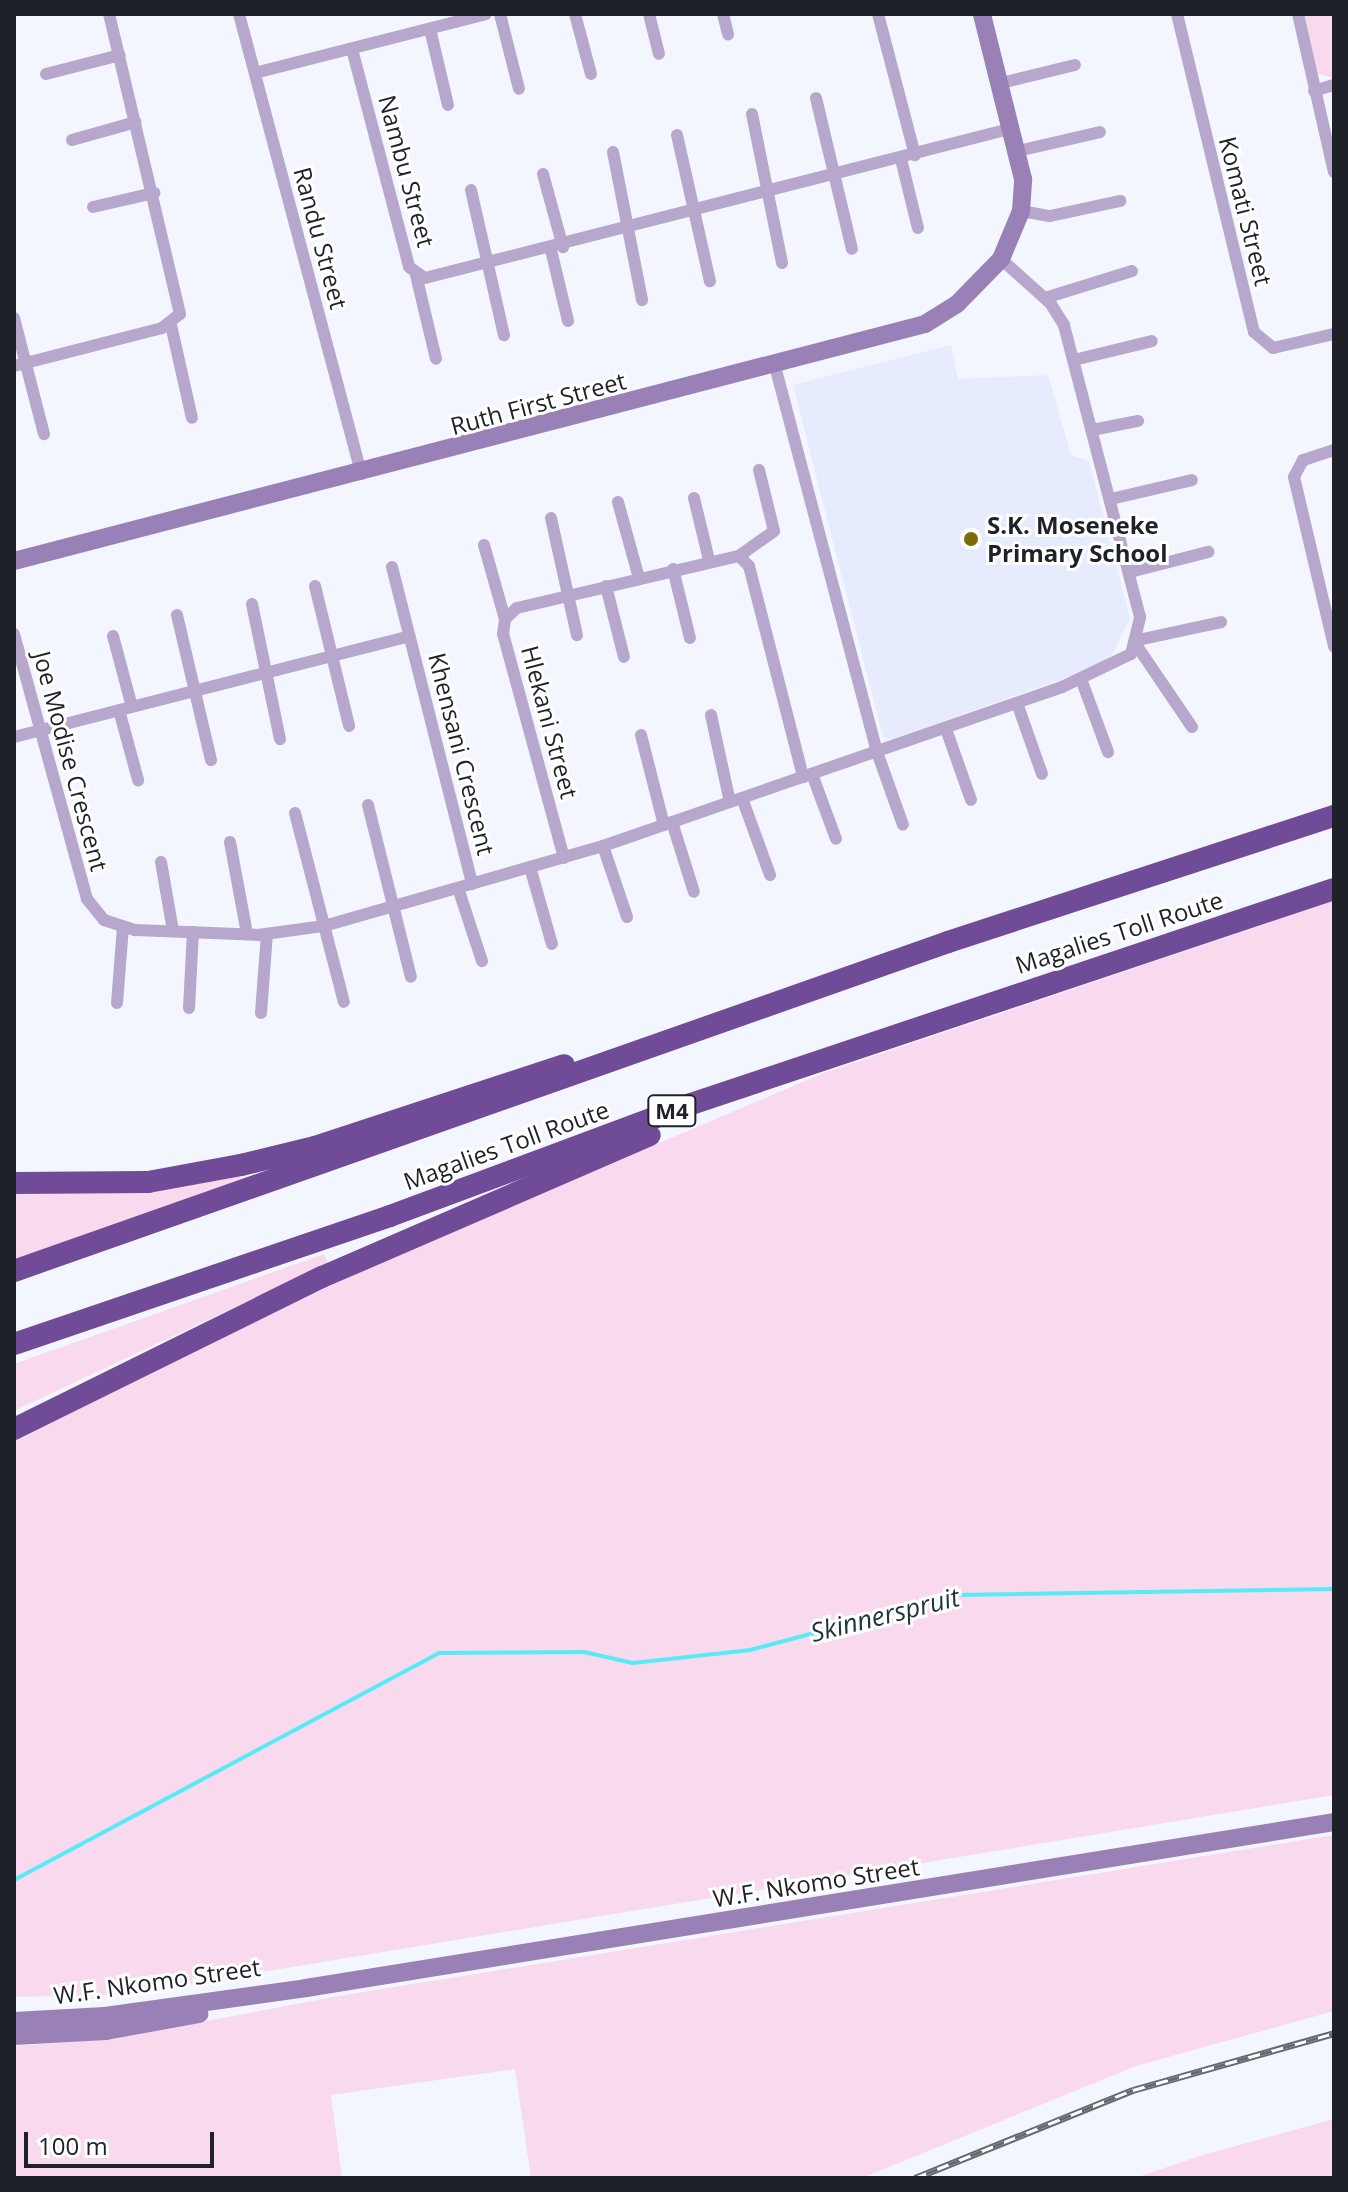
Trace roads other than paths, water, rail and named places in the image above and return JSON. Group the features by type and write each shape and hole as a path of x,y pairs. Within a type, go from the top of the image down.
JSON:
{"highway":[{"name":"Magalies Toll Route","path":"14,1271 948,942 1334,816"},
{"name":"Magalies Toll Route","path":"14,1344 948,1016 1334,889"},
{"path":"14,1183 148,1182 315,1147 948,942"},
{"path":"14,1429 350,1264 731,1101 948,1016"}],"main road":[{"name":"Ruth First Street","path":"14,561 361,474 925,324 957,304 1001,259 1021,211 1018,151 982,14"},
{"name":"W.F. Nkomo Street","path":"14,2021 105,2016 306,1988 1334,1822"},
{"name":"W.F. Nkomo Street","path":"14,2036 137,2026 306,1988"},
{"path":"14,2015 105,2016"}],"street":[{"path":"20,364 171,325 180,314 181,298 109,14"},
{"name":"Randu Street","path":"239,14 361,474"},
{"path":"255,73 486,14"},
{"path":"500,14 519,89"},
{"path":"575,14 591,74"},
{"path":"649,14 659,54"},
{"path":"723,14 728,34"},
{"path":"878,14 915,155"},
{"name":"Komati Street","path":"1177,14 1254,332 1273,348 1334,334"},
{"path":"1298,14 1334,172"},
{"path":"430,29 448,105"},
{"name":"Nambu Street","path":"352,49 416,275 436,279 1013,128"},
{"path":"46,74 120,55"},
{"path":"1001,83 1075,65"},
{"path":"1314,91 1334,85"},
{"path":"816,98 852,249"},
{"path":"752,114 782,263"},
{"path":"72,140 136,122"},
{"path":"1018,151 1100,132"},
{"path":"677,135 710,281"},
{"path":"613,152 642,300"},
{"path":"901,159 918,228"},
{"path":"543,174 568,321"},
{"path":"471,190 504,335"},
{"path":"93,207 154,193"},
{"path":"1021,211 1050,216 1120,201"},
{"path":"1001,259 1045,298 1064,325 1130,572 1140,617 1138,643 1192,727"},
{"path":"1045,298 1132,271"},
{"path":"416,275 436,359"},
{"path":"14,318 20,364 44,434"},
{"path":"171,325 192,418"},
{"path":"1074,360 1152,341"},
{"path":"775,366 877,752 903,825"},
{"path":"1092,430 1138,421"},
{"path":"1334,450 1303,460 1294,477 1334,646"},
{"name":"Hlekani Street","path":"564,858 503,634 505,619 517,608 709,560 739,556 774,531 759,470"},
{"path":"1111,499 1192,480"},
{"path":"694,498 709,560"},
{"path":"618,502 639,578"},
{"name":"Hlekani Street","path":"551,518 577,635"},
{"path":"484,545 505,619"},
{"path":"1130,572 1208,552"},
{"path":"739,556 749,566 808,775 836,839"},
{"name":"Khensani Crescent","path":"392,567 472,884"},
{"path":"673,569 690,638"},
{"path":"315,586 349,726"},
{"path":"606,586 624,657"},
{"path":"252,604 280,739"},
{"path":"177,615 211,760"},
{"path":"117,1003 123,927 267,934 324,926 603,846 946,729 1081,679 1120,662 1138,643 1221,622"},
{"name":"Joe Modise Crescent","path":"14,634 87,899 104,920 123,927"},
{"path":"113,636 138,780"},
{"name":"Khensani Crescent","path":"14,737 409,636"},
{"path":"1081,679 1108,752"},
{"path":"1017,703 1042,774"},
{"path":"711,715 736,800 770,875"},
{"path":"946,729 971,800"},
{"path":"641,735 668,823 694,892"},
{"path":"368,805 411,977"},
{"path":"295,813 344,1002"},
{"path":"230,842 247,934"},
{"path":"603,846 627,917"},
{"path":"161,862 173,931"},
{"path":"530,867 552,944"},
{"path":"458,888 482,961"},
{"path":"189,1008 193,932"},
{"path":"261,1013 267,934"}],"waterway":[{"name":"Skinnerspruit","path":"14,1880 439,1653 584,1652 633,1663 750,1650 956,1595 1334,1589"}],"railway":[{"path":"915,2178 1133,2090 1334,2033"}],"place":[{"name":"S.K. Moseneke Primary School","path":"971,539"}]}
